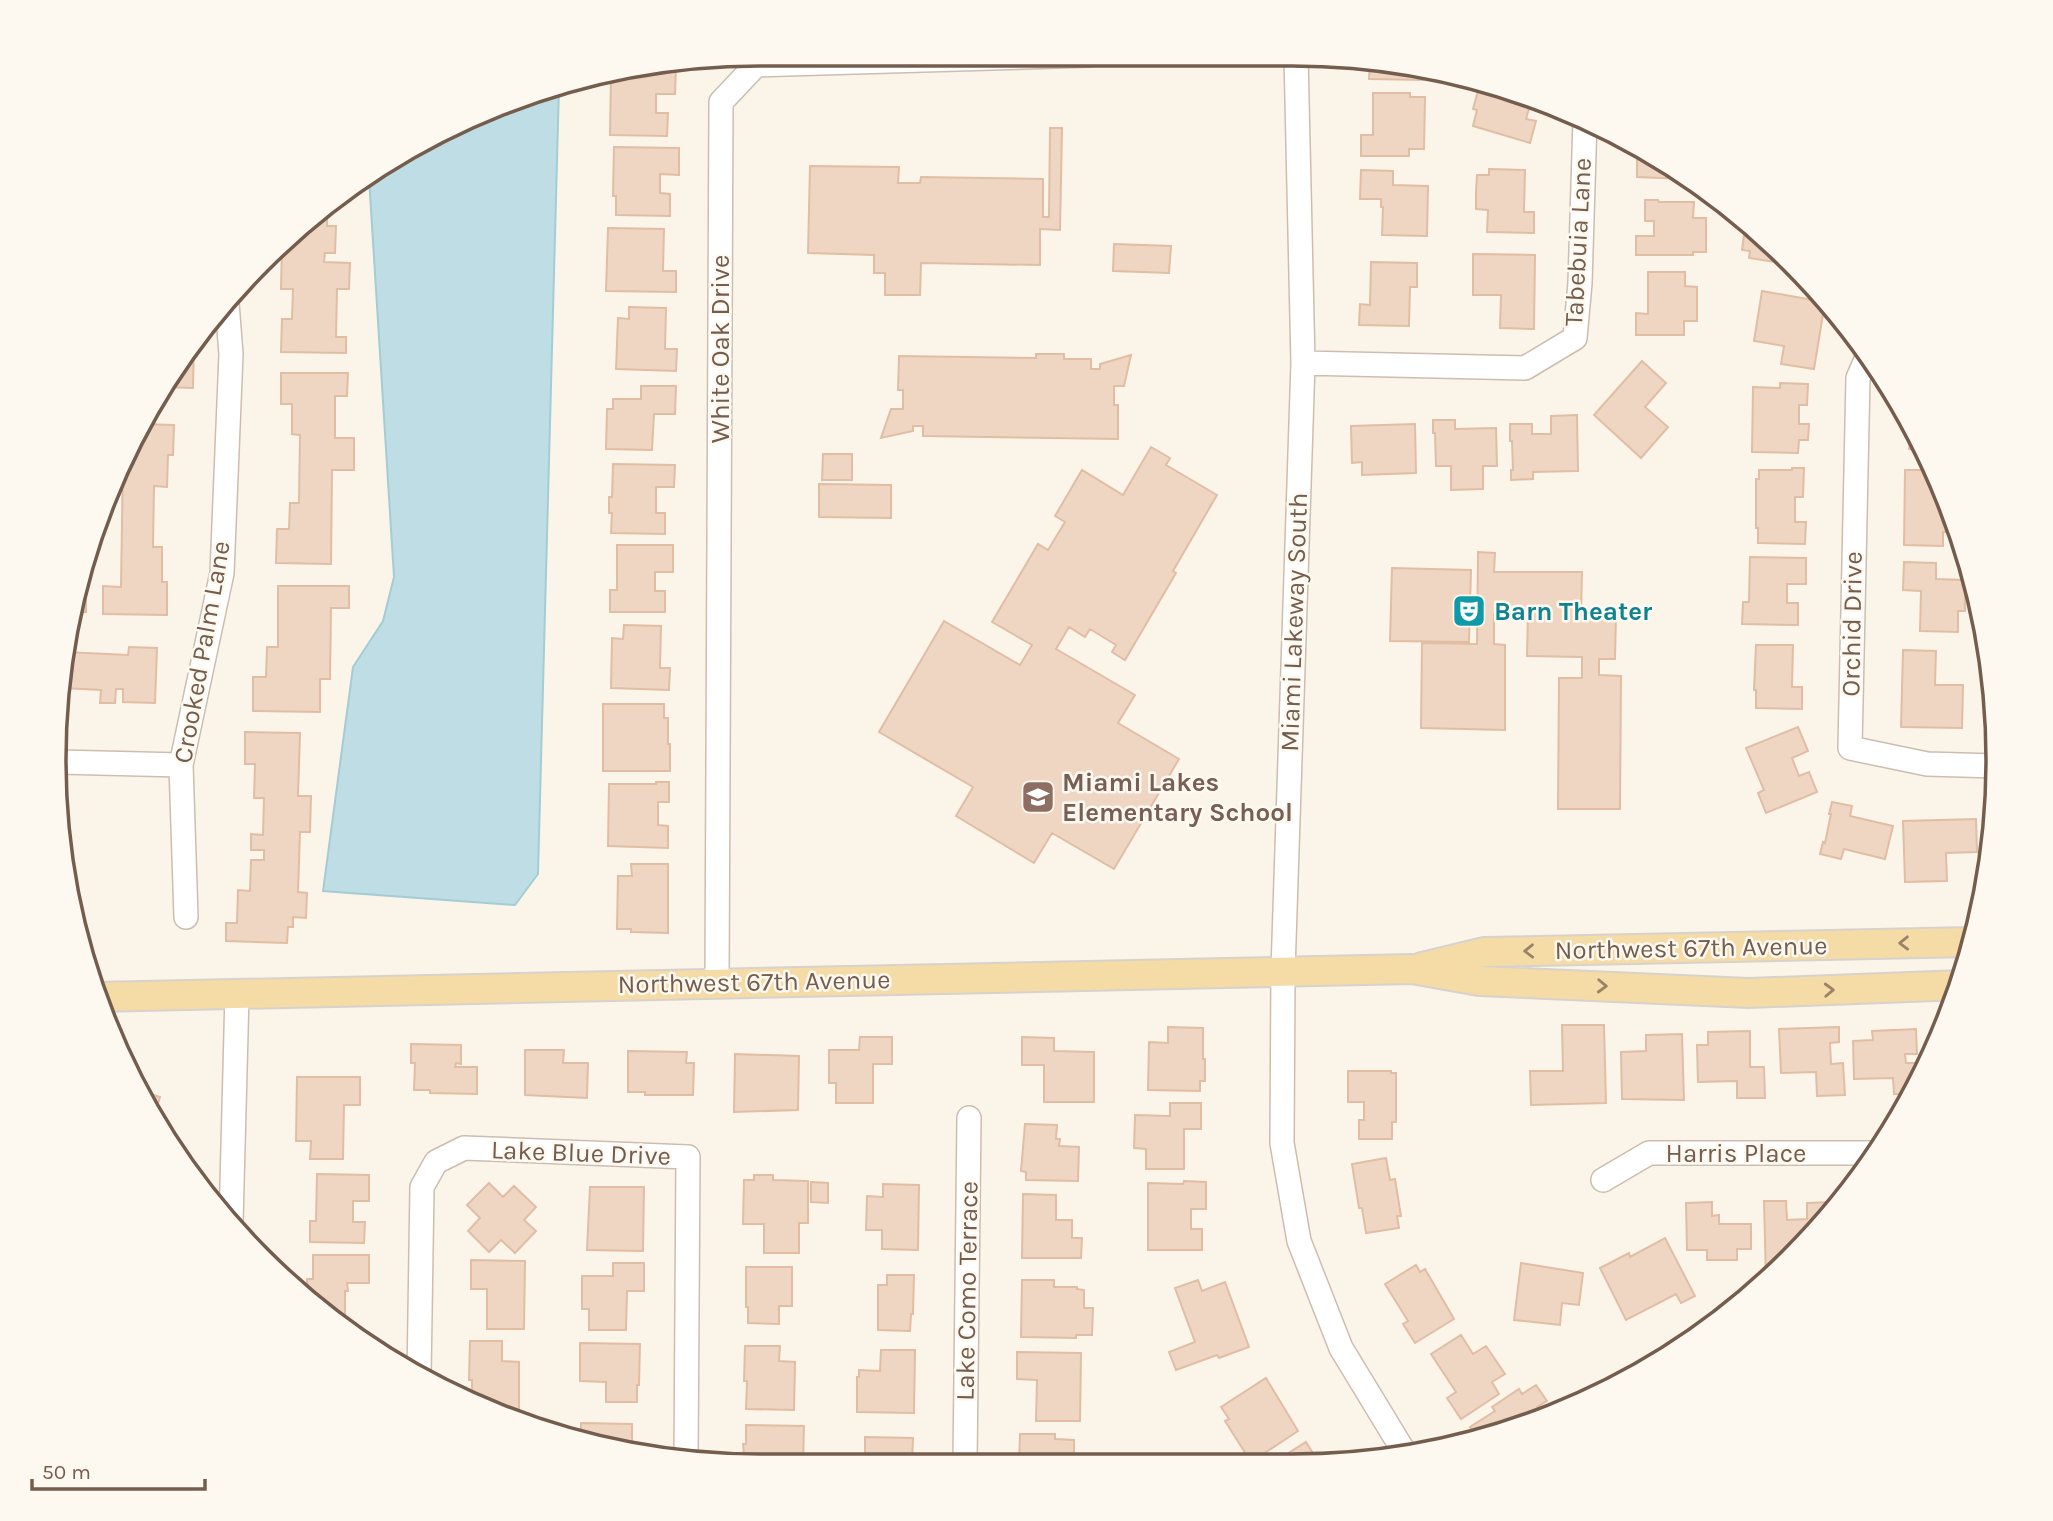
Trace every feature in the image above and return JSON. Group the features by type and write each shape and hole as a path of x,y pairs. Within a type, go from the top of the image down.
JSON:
{"main road":[{"name":"Northwest 67th Avenue","path":"1412,969 1484,952 1962,942"},
{"name":"Northwest 67th Avenue","path":"108,997 1412,969 1479,981 1749,993 1949,985"}],"street":[{"name":"White Oak Drive","path":"718,982 720,102 755,66"},
{"name":"Miami Lakeway South","path":"1296,66 1303,363 1283,971 1282,1143 1299,1241 1341,1348 1400,1446"},
{"name":"Tabebuia Lane","path":"1303,363 1525,368 1575,338 1580,283 1585,131"},
{"name":"Crooked Palm Lane","path":"186,917 181,765 222,573 231,354 228,316"},
{"name":"Orchid Drive","path":"1863,366 1858,378 1850,748 1927,764 1986,766"},
{"path":"66,762 181,765"},
{"path":"231,1209 237,994"},
{"name":"Lake Como Terrace","path":"965,1454 969,1118"},
{"name":"Lake Blue Drive","path":"419,1365 422,1187 436,1162 464,1148 688,1157 686,1450"},
{"name":"Harris Place","path":"1603,1180 1649,1153 1865,1153"}],"water":[{"path":"559,97 538,874 515,905 323,891 353,667 383,621 394,577 370,187 413,159 454,138 495,119"}],"building":[{"path":"676,71 675,94 656,94 656,113 668,113 667,136 610,135 611,83"},
{"path":"1369,71 1424,79 1424,80 1369,79"},
{"path":"1478,92 1529,108 1526,119 1536,121 1530,143 1473,126 1477,110 1473,109"},
{"path":"1373,93 1410,93 1410,97 1425,97 1424,149 1409,149 1409,156 1361,156 1361,135 1373,135"},
{"path":"1050,128 1062,128 1060,230 1040,229 1040,265 921,263 920,295 885,295 885,273 874,273 874,255 808,253 810,166 899,167 898,183 920,183 921,177 1043,179 1043,217 1049,217"},
{"path":"614,147 679,148 679,175 660,174 660,193 670,194 670,216 616,215 616,196 613,196"},
{"path":"1637,157 1671,178 1637,177"},
{"path":"1489,169 1525,170 1524,212 1534,212 1534,233 1487,232 1488,210 1476,209 1476,192 1477,175 1489,175"},
{"path":"1361,170 1393,171 1393,185 1428,186 1427,236 1382,235 1381,199 1360,199"},
{"path":"1645,200 1694,202 1693,218 1706,218 1706,252 1693,252 1693,255 1636,255 1636,236 1654,236 1654,221 1645,221"},
{"path":"327,219 327,226 336,226 335,253 325,253 324,262 350,263 349,289 337,289 336,337 346,337 346,353 281,352 282,319 292,319 293,289 281,289 282,259"},
{"path":"608,228 664,229 663,271 676,271 676,292 606,291"},
{"path":"1744,235 1774,262 1749,258 1750,251 1742,250"},
{"path":"1114,244 1171,246 1169,273 1113,271"},
{"path":"1473,254 1535,255 1534,329 1500,328 1501,295 1473,295"},
{"path":"1371,262 1417,263 1417,287 1410,287 1409,326 1359,325 1360,304 1370,305"},
{"path":"1648,272 1685,272 1685,286 1697,287 1697,321 1684,321 1684,335 1636,335 1636,313 1648,314"},
{"path":"1762,291 1811,300 1823,314 1814,369 1781,364 1784,346 1754,341"},
{"path":"629,307 666,308 665,349 677,349 676,371 616,369 618,318 629,319"},
{"path":"1036,354 1064,354 1064,359 1091,359 1091,369 1100,369 1100,364 1131,355 1124,386 1114,386 1114,405 1118,405 1118,439 923,436 923,426 913,426 913,431 881,438 891,409 903,409 903,390 898,390 899,356 1036,358"},
{"path":"194,360 193,388 175,387"},
{"path":"1642,361 1666,383 1645,407 1668,427 1641,458 1594,415"},
{"path":"281,373 348,373 347,396 335,396 335,438 354,438 354,470 332,470 331,564 276,563 277,529 289,529 290,503 299,503 300,435 292,434 292,404 281,404"},
{"path":"1780,383 1808,384 1807,405 1799,405 1799,424 1809,424 1808,440 1799,440 1798,453 1752,452 1753,387 1780,388"},
{"path":"641,386 676,386 675,414 654,414 652,450 606,449 607,409 613,409 613,399 641,399"},
{"path":"1577,415 1578,471 1533,472 1533,479 1511,480 1513,470 1510,424 1532,424 1532,434 1551,434 1551,416"},
{"path":"1433,420 1455,420 1455,429 1496,428 1497,466 1483,466 1483,489 1451,490 1451,466 1436,466"},
{"path":"153,424 174,425 173,455 168,455 167,487 154,486 153,547 162,547 162,582 167,582 167,615 103,614 103,586 121,587 123,487"},
{"path":"1415,424 1416,473 1362,475 1362,462 1352,463 1351,426"},
{"path":"1151,447 1170,458 1166,465 1217,495 1173,571 1176,573 1125,660 1112,652 1116,645 1090,629 1085,637 1069,627 1056,649 1135,695 1118,723 1179,759 1114,869 1052,833 1034,863 956,816 973,787 879,732 944,621 1020,665 1032,645 992,622 1038,544 1048,550 1065,522 1055,516 1082,470 1123,495"},
{"path":"823,454 852,454 852,480 822,480"},
{"path":"613,464 675,465 674,487 656,487 656,513 665,513 665,534 611,533 612,513 609,513 609,497 612,497"},
{"path":"1804,468 1803,497 1795,497 1795,522 1806,522 1805,544 1758,543 1756,479 1759,479 1759,470"},
{"path":"1905,470 1922,470 1948,532 1943,532 1943,546 1904,545"},
{"path":"819,484 891,485 891,518 819,517"},
{"path":"617,545 673,545 673,572 655,572 655,591 665,591 665,612 610,612 610,590 617,590"},
{"path":"1478,552 1495,553 1494,572 1582,572 1581,615 1616,615 1615,659 1599,659 1599,675 1621,676 1620,809 1558,809 1559,678 1582,678 1582,657 1527,656 1528,614 1494,614 1494,644 1505,645 1505,730 1421,728 1422,643 1477,644"},
{"path":"1750,557 1806,558 1806,584 1787,584 1787,603 1798,603 1798,625 1742,624 1743,602 1749,602"},
{"path":"1904,562 1936,563 1936,579 1963,580 1965,611 1958,611 1958,632 1920,631 1921,591 1903,590"},
{"path":"1392,568 1471,570 1469,642 1390,641"},
{"path":"278,586 349,586 349,608 331,608 330,679 320,679 320,712 253,711 253,677 266,677 267,647 278,647"},
{"path":"624,625 661,626 660,668 670,668 669,690 611,688 612,638 623,639"},
{"path":"1756,645 1793,645 1792,687 1802,687 1802,709 1756,708"},
{"path":"129,647 157,648 155,703 123,702 123,689 116,689 115,703 100,703 101,690 70,688 75,652 128,655"},
{"path":"1903,650 1936,651 1935,685 1963,685 1962,728 1901,727"},
{"path":"603,704 664,704 664,718 668,718 670,771 603,771"},
{"path":"1798,727 1808,751 1792,758 1799,776 1809,772 1817,792 1766,813 1758,793 1764,790 1746,748"},
{"path":"245,732 300,733 298,796 311,796 310,832 300,832 298,892 307,893 306,918 293,917 293,927 288,927 287,943 226,941 226,923 237,923 238,890 250,891 251,860 264,860 264,850 251,850 251,834 263,835 264,798 254,798 255,764 245,764"},
{"path":"669,782 669,802 658,802 658,825 668,826 668,848 608,846 609,784"},
{"path":"1832,802 1852,806 1850,816 1893,826 1885,859 1844,849 1841,859 1820,854 1823,842 1825,843"},
{"path":"1976,819 1977,852 1946,853 1947,881 1905,882 1903,821"},
{"path":"631,864 668,864 668,933 617,929 618,876 632,876"},
{"path":"1562,1025 1604,1025 1606,1103 1531,1105 1530,1071 1563,1071"},
{"path":"1168,1027 1203,1028 1205,1081 1200,1081 1200,1091 1148,1090 1149,1042 1168,1043"},
{"path":"1839,1027 1839,1042 1830,1043 1831,1064 1843,1063 1845,1095 1817,1096 1816,1072 1781,1073 1779,1029"},
{"path":"1916,1029 1917,1054 1905,1054 1906,1063 1917,1063 1901,1094 1894,1094 1893,1078 1854,1079 1853,1041 1873,1040 1872,1031"},
{"path":"1750,1031 1750,1067 1764,1067 1765,1098 1737,1098 1737,1081 1698,1082 1697,1045 1708,1045 1708,1032"},
{"path":"1682,1034 1684,1100 1622,1099 1621,1052 1646,1051 1646,1035"},
{"path":"860,1037 892,1037 892,1064 873,1064 873,1103 836,1103 836,1083 829,1083 829,1050 859,1050"},
{"path":"1022,1037 1054,1038 1054,1051 1094,1052 1094,1102 1044,1102 1044,1065 1022,1065"},
{"path":"411,1044 461,1045 461,1064 456,1063 455,1067 477,1067 477,1094 414,1090 415,1063 411,1063"},
{"path":"525,1050 564,1050 563,1063 588,1063 587,1098 525,1095"},
{"path":"628,1051 687,1052 686,1063 694,1063 693,1095 645,1095 645,1092 628,1092"},
{"path":"735,1054 799,1056 798,1110 734,1112"},
{"path":"1348,1071 1396,1073 1396,1122 1392,1122 1392,1139 1359,1139 1359,1120 1364,1120 1364,1102 1348,1102"},
{"path":"297,1077 360,1077 360,1105 344,1105 343,1159 310,1159 311,1141 296,1141"},
{"path":"1170,1103 1201,1103 1201,1129 1184,1129 1184,1169 1146,1169 1146,1149 1134,1148 1135,1115 1170,1116"},
{"path":"1025,1124 1057,1125 1056,1139 1060,1139 1059,1146 1079,1147 1078,1181 1026,1180 1026,1172 1021,1171"},
{"path":"1386,1158 1390,1180 1395,1179 1401,1216 1397,1216 1399,1228 1366,1233 1352,1164"},
{"path":"317,1174 369,1175 369,1201 353,1201 353,1222 365,1222 364,1243 310,1242 310,1221 316,1221"},
{"path":"754,1175 773,1175 773,1180 808,1181 808,1223 799,1223 799,1253 764,1253 764,1224 743,1224 744,1180 754,1180"},
{"path":"1184,1181 1206,1182 1206,1209 1191,1209 1191,1229 1202,1229 1202,1250 1148,1250 1148,1183 1183,1184"},
{"path":"811,1182 828,1183 828,1203 811,1202"},
{"path":"489,1183 503,1197 514,1186 536,1207 524,1220 536,1231 515,1253 501,1240 489,1252 468,1231 480,1218 467,1205"},
{"path":"883,1184 919,1185 918,1250 882,1249 882,1230 866,1230 867,1196 883,1197"},
{"path":"590,1187 644,1187 643,1251 587,1250"},
{"path":"1023,1194 1056,1195 1056,1220 1072,1220 1072,1238 1082,1238 1081,1258 1022,1258"},
{"path":"1764,1201 1786,1201 1787,1220 1807,1219 1807,1203 1827,1202 1783,1251 1766,1267"},
{"path":"1712,1202 1712,1216 1719,1215 1719,1224 1751,1224 1751,1249 1737,1249 1737,1260 1707,1260 1707,1250 1687,1250 1686,1203"},
{"path":"1665,1238 1695,1296 1681,1303 1676,1294 1626,1320 1600,1268 1629,1253 1630,1257"},
{"path":"313,1255 369,1255 369,1283 347,1283 345,1316 307,1286 307,1279 313,1279"},
{"path":"471,1260 525,1261 524,1329 487,1329 487,1289 471,1289"},
{"path":"613,1263 644,1263 644,1291 627,1291 626,1330 589,1330 589,1309 582,1309 582,1276 613,1276"},
{"path":"1521,1263 1583,1273 1579,1305 1562,1303 1560,1325 1514,1320"},
{"path":"1416,1265 1420,1272 1425,1269 1454,1319 1415,1343 1403,1324 1408,1321 1385,1284"},
{"path":"746,1267 792,1267 792,1306 779,1306 779,1324 748,1323"},
{"path":"887,1275 914,1275 910,1331 878,1330 878,1285 887,1285"},
{"path":"1022,1280 1054,1280 1054,1287 1077,1287 1084,1290 1084,1308 1093,1308 1092,1335 1076,1335 1076,1338 1021,1337"},
{"path":"1198,1280 1202,1291 1225,1282 1249,1347 1176,1370 1169,1352 1195,1342 1175,1288"},
{"path":"1461,1335 1473,1354 1486,1346 1505,1374 1492,1382 1499,1394 1461,1419 1447,1398 1456,1392 1431,1354"},
{"path":"470,1341 502,1341 502,1361 519,1362 519,1411 472,1391 472,1380 469,1380"},
{"path":"580,1343 640,1344 637,1402 606,1402 606,1382 580,1381"},
{"path":"745,1346 780,1346 779,1361 795,1362 794,1410 746,1409"},
{"path":"881,1350 915,1350 914,1413 857,1412 859,1370 880,1371"},
{"path":"1017,1352 1081,1353 1080,1421 1036,1421 1037,1380 1017,1379"},
{"path":"1266,1378 1298,1431 1263,1454 1246,1454 1225,1421 1229,1419 1221,1407"},
{"path":"1536,1385 1547,1401 1537,1407 1539,1409 1473,1431 1470,1427 1495,1411 1492,1407 1519,1389 1522,1394"},
{"path":"581,1423 632,1424 632,1442 578,1430 581,1429"},
{"path":"746,1425 804,1426 803,1454 744,1454 743,1444 746,1444"},
{"path":"1020,1434 1055,1434 1055,1439 1074,1440 1074,1454 1019,1454"},
{"path":"865,1437 913,1438 912,1454 865,1454"},
{"path":"1306,1442 1313,1454 1292,1454 1287,1454"}],"place":[{"name":"Barn Theater","path":"1469,611"},
{"name":"Miami Lakes Elementary School","path":"1038,797"}]}
